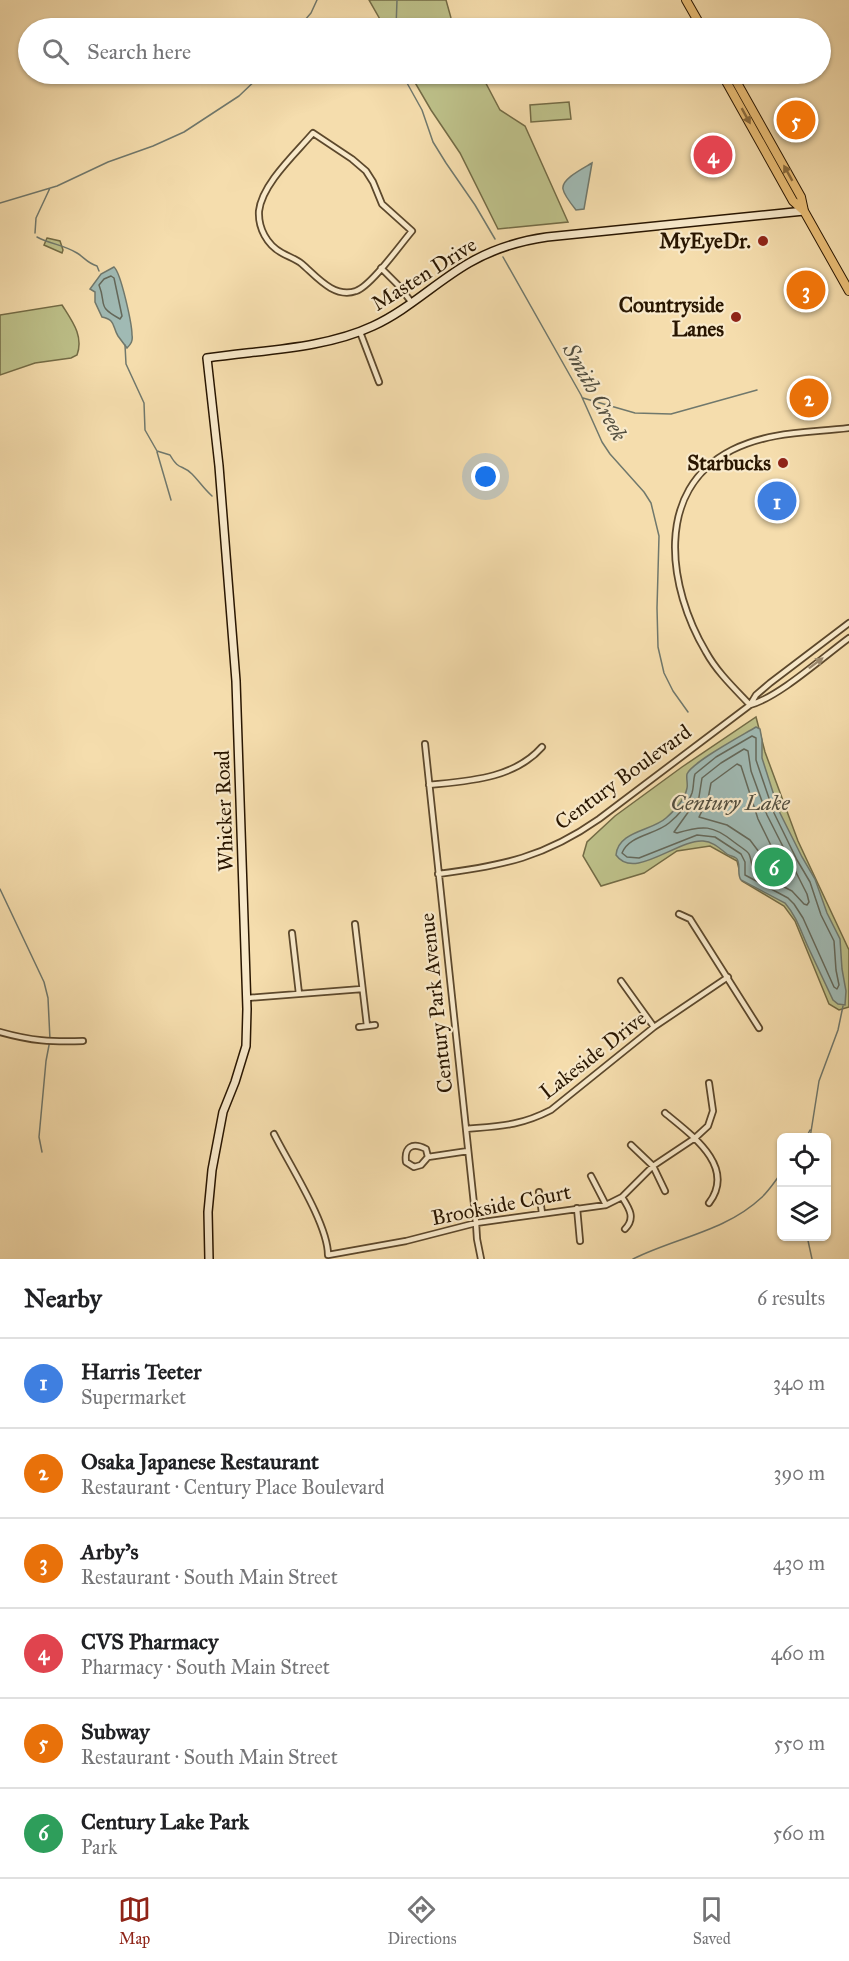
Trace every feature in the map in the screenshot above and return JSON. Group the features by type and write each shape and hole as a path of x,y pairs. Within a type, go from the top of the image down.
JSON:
{"main road":[{"path":"686,0 696,18"},
{"path":"728,84 793,201 804,211"},
{"path":"738,84 801,196 804,211 849,291"}],"street":[{"path":"313,134 352,159 366,171 382,204 412,231 381,268 359,290 341,292 318,279 301,263 278,251 263,232 260,210 264,195 275,177 313,134"},
{"name":"Masten Drive","path":"207,358 325,341 360,332 382,322 412,303 468,263 522,241 804,211"},
{"path":"381,268 412,303"},
{"path":"360,332 379,382"},
{"name":"Whicker Road","path":"207,358 217,447 236,681 247,998 246,1046 223,1112 212,1170 208,1212 209,1259"},
{"path":"750,705 709,658 681,596 677,578 675,544 676,526 681,508 690,489 703,473 718,459 734,450 784,433 849,428"},
{"name":"Century Boulevard","path":"438,874 503,865 559,844 599,819 750,705 756,695 849,623"},
{"name":"Century Boulevard","path":"750,705 762,702 849,638"},
{"path":"791,667 797,677"},
{"name":"Century Park Avenue","path":"424,744 481,1259"},
{"path":"429,785 469,781 495,775 530,758 542,747"},
{"path":"680,914 690,919 759,1028"},
{"path":"355,924 367,1026"},
{"path":"292,933 299,994"},
{"name":"Lakeside Drive","path":"466,1129 510,1126 551,1110 654,1027 728,977"},
{"path":"621,981 654,1027"},
{"path":"247,998 363,989"},
{"path":"359,1027 375,1025"},
{"path":"0,1032 22,1039 43,1042 84,1041"},
{"name":"Brookside Court","path":"274,1134 319,1221 328,1244 328,1255 406,1241 476,1222 606,1205 622,1197 653,1166 695,1138 708,1126 712,1116 709,1083"},
{"path":"666,1113 695,1138 712,1157 716,1170 717,1189 710,1203"},
{"path":"428,1157 426,1149 418,1145 412,1145 407,1149 405,1155 406,1162 414,1167 421,1165 428,1157 468,1151"},
{"path":"631,1145 653,1166 665,1191"},
{"path":"591,1176 606,1205"},
{"path":"539,1192 542,1213"},
{"path":"622,1197 632,1215 625,1229"},
{"path":"577,1208 580,1241"}],"green space":[{"path":"369,0 446,0 451,18 379,18"},
{"path":"416,84 486,84 500,110 525,126 568,222 498,229 460,153"},
{"path":"569,102 571,119 531,122 530,105"},
{"path":"47,238 60,241 62,253 44,245"},
{"path":"62,305 78,335 77,355 71,358 35,363 0,375 0,315"},
{"name":"Century Lake","path":"756,717 765,752 798,841 849,950 849,1007 839,1010 829,1004 795,921 784,906 742,881 737,861 710,846 677,851 644,873 601,886 583,856 587,842 615,816"}],"water":[{"path":"592,163 584,209 576,210 565,194 563,185 574,174"},
{"path":"114,267 123,288 130,321 132,339 127,348 112,322 102,317 95,302 95,292 90,289 101,274"},
{"name":"Century Lake","path":"756,727 760,729 762,758 779,811 815,879 827,913 840,939 846,991 845,1005 833,1000 789,908 785,903 741,880 739,863 736,858 713,844 703,841 681,846 634,864 624,862 616,855 618,847 629,836 660,822 676,808 686,792 687,774 691,769"}],"waterway":[{"path":"307,18 317,0"},
{"name":"Smith Creek","path":"396,18 397,0"},
{"path":"0,203 57,186 108,162 184,132 239,96 252,84"},
{"name":"Smith Creek","path":"408,84 422,110 433,142 495,239"},
{"path":"35,233 36,218 50,188"},
{"path":"37,237 72,250 97,266 99,271"},
{"name":"Smith Creek","path":"503,257 581,395 602,442 651,503 659,536 658,647 664,673 688,712"},
{"path":"125,345 126,364 144,403 145,430 157,451 170,455 178,465 189,471 212,496"},
{"path":"583,398 635,413 671,414 757,390"},
{"path":"157,452 171,500"},
{"path":"0,889 44,982 48,998 50,1040 39,1137 42,1152"},
{"name":"Smith Creek","path":"811,1133 819,1081 838,1030 843,1006"},
{"path":"633,1259 732,1218 761,1198 777,1179"},
{"name":"Smith Creek","path":"808,1241 812,1259"}],"place":[{"name":"Subway","path":"796,120"},
{"name":"CVS Pharmacy","path":"713,155"},
{"name":"MyEyeDr.","path":"763,241"},
{"name":"Arby's","path":"806,290"},
{"name":"Countryside Lanes","path":"736,317"},
{"name":"Osaka Japanese Restaurant","path":"809,398"},
{"name":"Starbucks","path":"783,463"},
{"name":"Harris Teeter","path":"777,501"},
{"name":"Century Lake Park","path":"774,867"}]}
